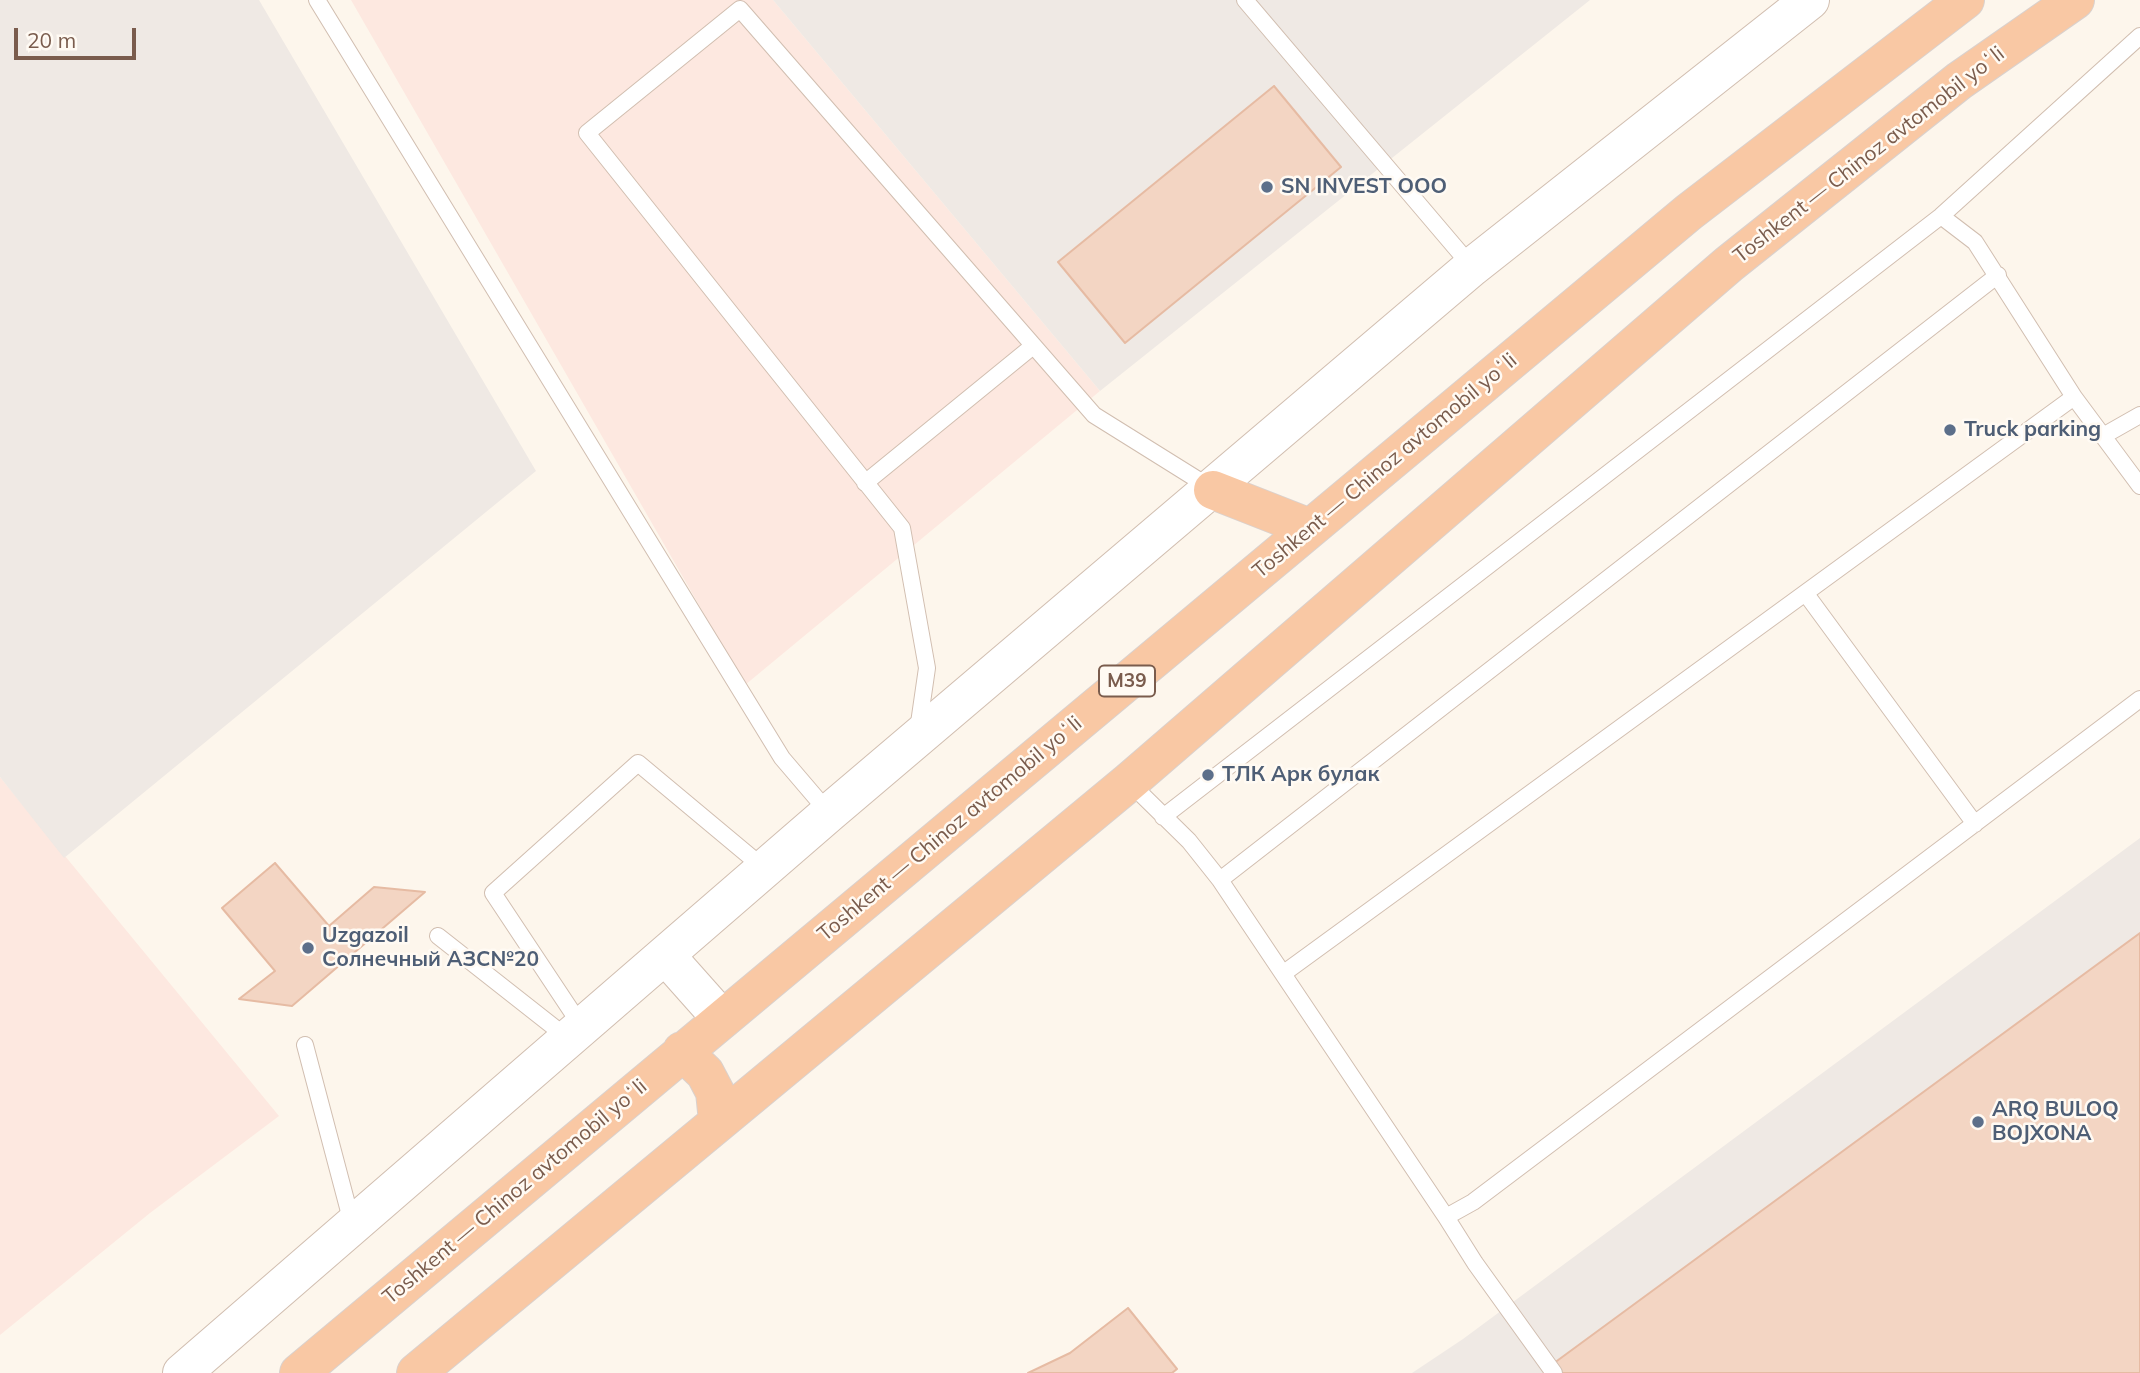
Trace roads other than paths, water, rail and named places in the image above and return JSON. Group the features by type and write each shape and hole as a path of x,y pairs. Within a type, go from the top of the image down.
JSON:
{"highway":[{"name":"Toshkent — Chinoz avtomobil yoʻli","path":"299,1373 1689,212 1965,0"},
{"name":"Toshkent — Chinoz avtomobil yoʻli","path":"416,1373 1129,782 1729,264 1959,81 2075,0"},
{"path":"1213,489 1310,528"},
{"path":"682,1051 705,1073 715,1092 718,1121"}],"street":[{"path":"182,1373 828,813 1472,267 1810,0"},
{"path":"666,956 722,1019"}],"lane":[{"path":"317,0 782,758 828,813"},
{"path":"1245,0 1472,267"},
{"path":"916,739 927,668 902,528 587,133 740,9 1094,415 1213,489"},
{"path":"1163,817 1941,216 2140,36"},
{"path":"1941,216 1975,242 2074,397 2140,486"},
{"path":"1220,880 1998,275"},
{"path":"865,483 1033,346"},
{"path":"1284,973 2074,397"},
{"path":"2103,436 2140,415"},
{"path":"1806,594 1975,824"},
{"path":"1447,1217 1473,1202 2140,699"},
{"path":"575,1033 494,893 638,763 765,869"},
{"path":"1129,782 1189,841 1220,880 1447,1217 1475,1263 1554,1373"},
{"path":"438,936 575,1033"},
{"path":"305,1045 352,1223"}],"place":[{"name":"SN INVEST ООО","path":"1267,187"},
{"name":"Truck parking","path":"1950,430"},
{"name":"ТЛК Арк булак","path":"1208,775"},
{"name":"Uzgazoil Солнечный АЗС№20","path":"308,948"},
{"name":"ARQ BULOQ BOJXONA","path":"1978,1122"}]}
